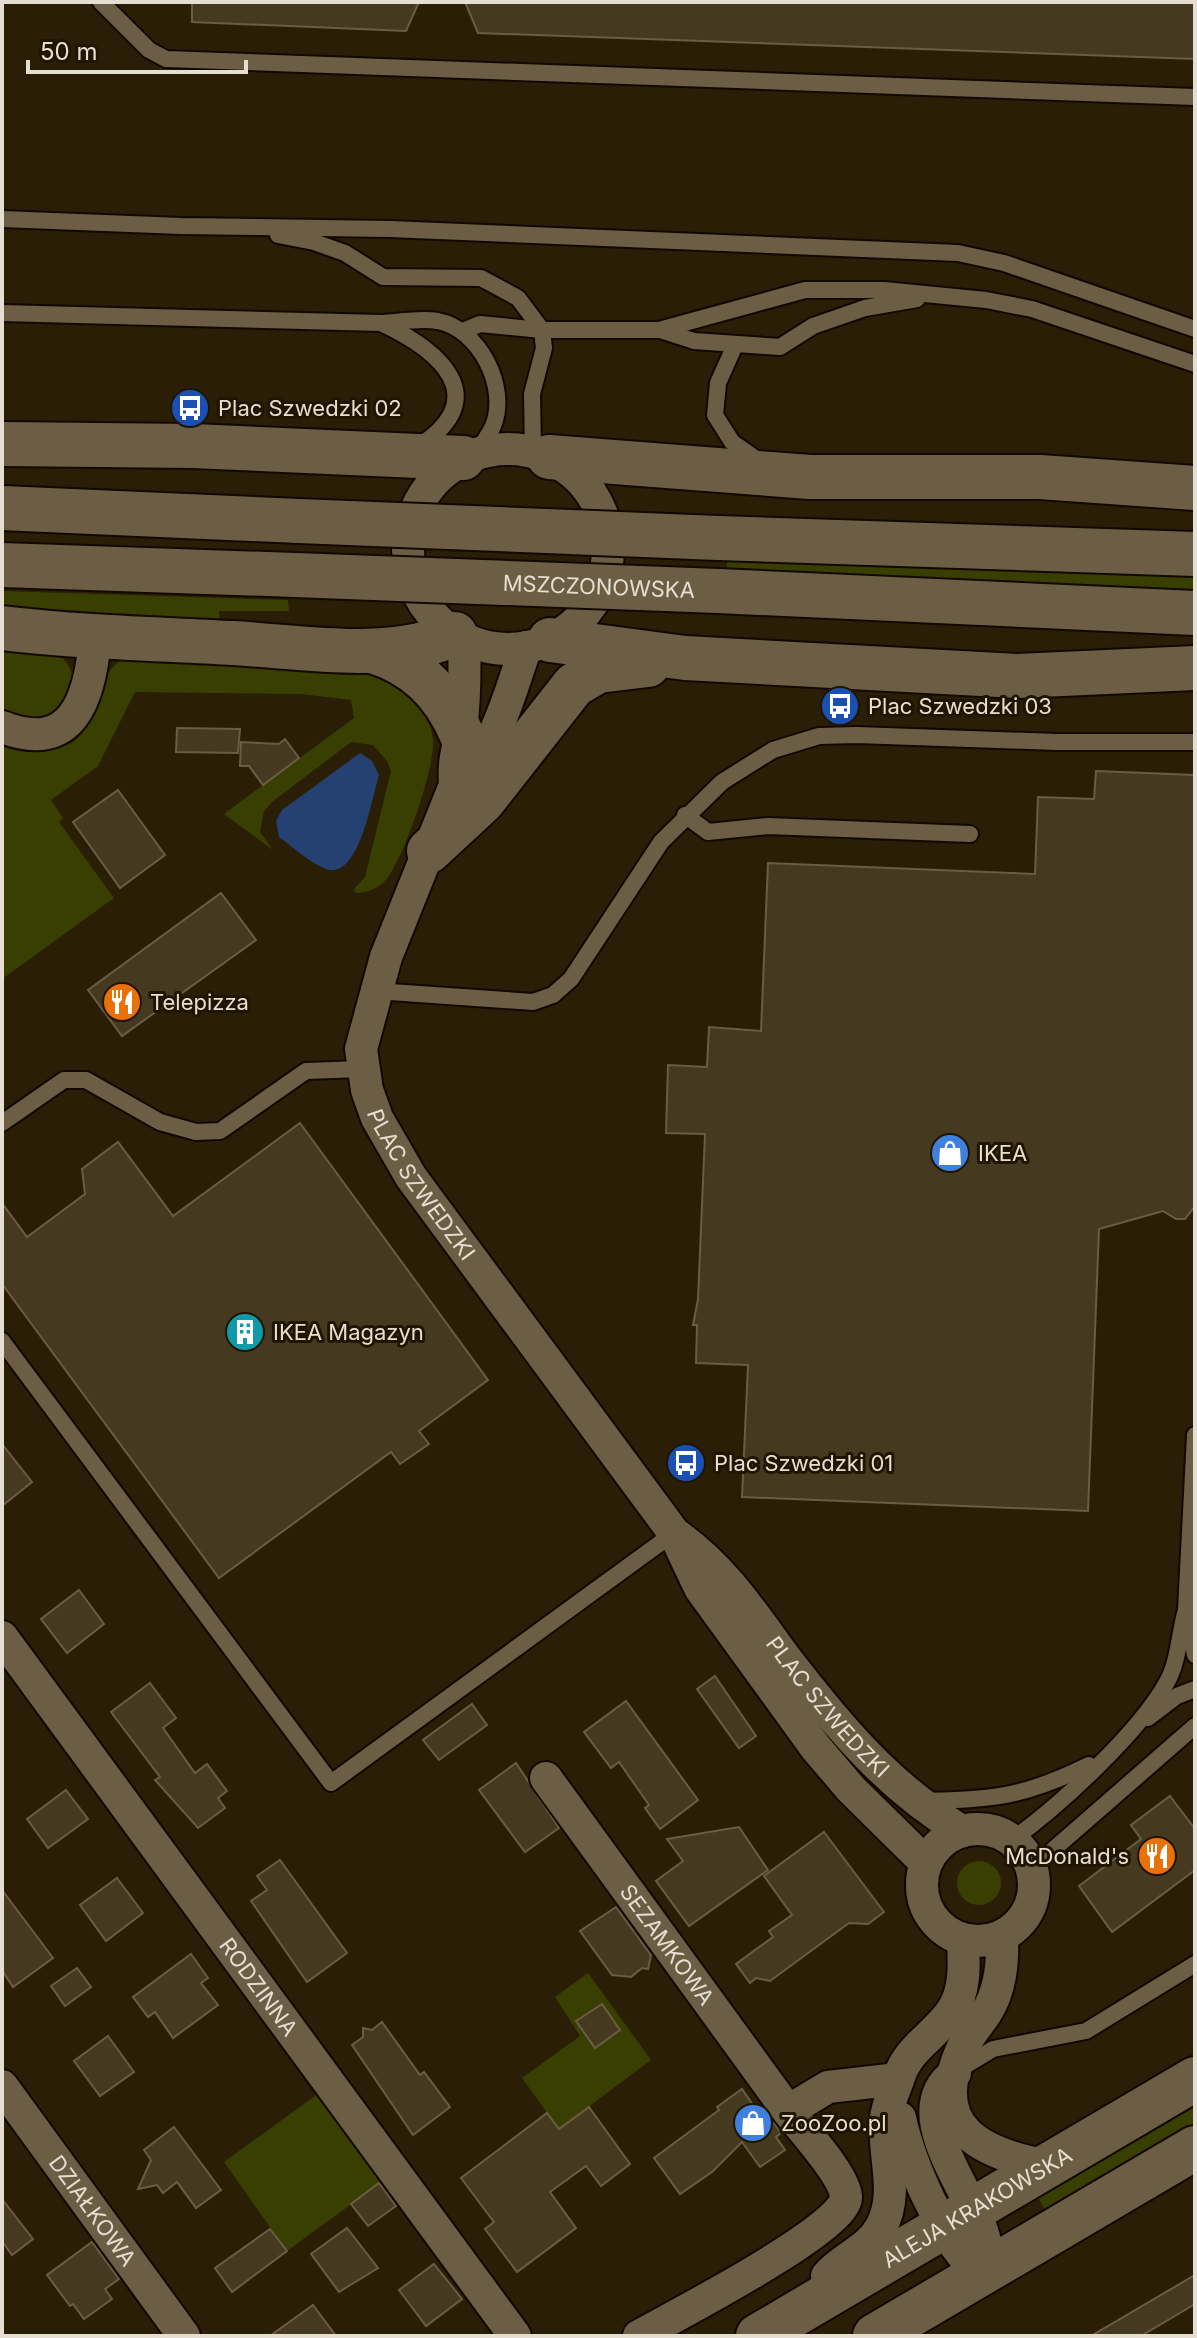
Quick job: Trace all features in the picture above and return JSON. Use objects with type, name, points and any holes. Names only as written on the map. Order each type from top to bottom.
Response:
[{"type":"main road","points":[[2,444],[193,446],[470,456]]},
{"type":"main road","points":[[541,454],[810,477],[1040,477],[1195,488]]},
{"type":"main road","points":[[2,508],[1195,554]]},
{"type":"main road","name":"MSZCZONOWSKA","points":[[2,565],[718,591],[1195,613]]},
{"type":"main road","points":[[2,628],[95,639],[369,650],[431,645],[460,636]]},
{"type":"main road","points":[[538,644],[685,658],[1018,676],[1195,668]]},
{"type":"main road","points":[[369,650],[420,674],[448,706],[461,733]]},
{"type":"main road","points":[[429,851],[483,801],[574,685],[598,671],[664,665],[685,658]]},
{"type":"main road","name":"ALEJA KRAKOWSKA","points":[[776,2326],[1195,2079]]},
{"type":"main road","points":[[875,2336],[1195,2148]]},
{"type":"street","points":[[505,448],[541,454],[576,475],[596,501],[608,548],[607,564],[597,596],[577,621],[538,644],[501,649],[460,636],[432,614],[416,589],[407,544],[419,500],[438,476],[470,456],[505,448]]},
{"type":"street","points":[[455,785],[453,758],[461,733],[460,636]]},
{"type":"street","points":[[2,727],[42,737],[60,729],[71,718],[92,675],[95,639]]},
{"type":"street","points":[[455,785],[471,773],[538,644]]},
{"type":"street","name":"PLAC SZWEDZKI","points":[[455,785],[364,1026],[362,1069],[377,1118],[411,1177],[674,1533],[700,1588],[816,1748],[851,1789],[926,1863]]},
{"type":"street","name":"PLAC SZWEDZKI","points":[[674,1533],[726,1576],[839,1727],[914,1801],[962,1831]]},
{"type":"street","name":"RODZINNA","points":[[2,1637],[515,2336]]},
{"type":"street","name":"SEZAMKOWA","points":[[546,1778],[788,2111]]},
{"type":"street","points":[[979,1829],[1012,1840],[1031,1869],[1034,1882],[1029,1909],[1022,1920],[1002,1936],[990,1940],[963,1940],[945,1931],[932,1918],[922,1891],[926,1863],[940,1843],[962,1831],[979,1829]]},
{"type":"street","points":[[1002,1936],[1003,1955],[996,1992],[966,2041],[955,2073],[952,2105],[967,2134],[984,2149],[1048,2166]]},
{"type":"street","points":[[776,2326],[837,2265],[859,2251],[882,2226],[891,2167],[886,2118],[898,2079],[909,2057],[952,2011],[963,1979],[963,1940]]},
{"type":"street","points":[[955,2073],[939,2095],[939,2136],[958,2219]]},
{"type":"street","points":[[639,2336],[768,2264],[844,2210],[846,2198],[842,2183],[788,2111],[828,2087],[898,2079]]},
{"type":"street","points":[[898,2079],[907,2148],[958,2219],[985,2243],[980,2273]]},
{"type":"street","name":"DZIAŁKOWA","points":[[2,2086],[184,2336]]},
{"type":"lane","points":[[101,2],[149,50],[166,59],[1195,97]]},
{"type":"lane","points":[[2,219],[390,229],[958,253],[1018,267],[1195,329]]},
{"type":"lane","points":[[232,227],[314,242],[345,253],[383,277],[469,278],[494,282],[518,298],[542,330],[544,348],[532,394],[541,454]]},
{"type":"lane","points":[[463,331],[480,324],[542,330],[659,330],[805,290],[832,288],[938,295],[1032,309],[1195,364]]},
{"type":"lane","points":[[659,330],[694,341],[780,347],[813,326],[865,308],[938,295]]},
{"type":"lane","points":[[2,313],[381,323],[435,320],[463,331],[482,351],[493,379],[494,424],[470,456]]},
{"type":"lane","points":[[381,323],[428,348],[450,374],[454,390],[453,412],[440,431],[416,448],[397,455]]},
{"type":"lane","points":[[735,345],[723,368],[715,400],[715,415],[722,429],[747,455],[772,467],[810,477]]},
{"type":"lane","points":[[376,991],[533,1002],[549,998],[571,979],[661,842],[685,815],[722,782],[750,763],[773,750],[819,736],[1195,742]]},
{"type":"lane","points":[[685,815],[708,832],[768,826],[970,834]]},
{"type":"lane","points":[[2,1123],[64,1080],[86,1080],[160,1122],[196,1132],[220,1131],[306,1071],[362,1069]]},
{"type":"lane","points":[[2,1341],[331,1783],[674,1533]]},
{"type":"lane","points":[[1012,1840],[1127,1734],[1167,1683],[1186,1610],[1195,1435]]},
{"type":"lane","points":[[1186,1610],[1195,1655]]},
{"type":"lane","points":[[1127,1734],[1177,1696],[1195,1689]]},
{"type":"lane","points":[[1031,1869],[1195,1726]]},
{"type":"lane","points":[[914,1801],[985,1801],[1025,1793],[1104,1757]]},
{"type":"lane","points":[[955,2073],[993,2049],[1086,2031],[1195,1964]]},
{"type":"green space","points":[[727,555],[1195,573],[1195,593],[727,570]]},
{"type":"green space","points":[[2,591],[288,600],[289,611],[219,611],[220,628],[2,616]]},
{"type":"green space","points":[[2,649],[61,656],[72,675],[65,707],[38,721],[2,710]]},
{"type":"green space","points":[[126,657],[340,670],[370,675],[398,686],[422,709],[433,740],[424,791],[408,836],[384,882],[371,890],[356,893],[354,889],[365,877],[391,771],[387,761],[373,745],[351,742],[264,811],[260,832],[273,850],[224,814],[354,718],[351,700],[301,694],[135,692],[98,766],[51,800],[63,818],[59,822],[114,898],[2,979],[2,741],[39,748],[64,746],[79,737],[110,670]]},
{"type":"green space","points":[[979,1861],[995,1867],[1001,1883],[995,1899],[979,1905],[963,1899],[957,1883],[963,1867]]},
{"type":"green space","points":[[588,1973],[651,2060],[559,2129],[522,2078],[580,2036],[555,1997]]},
{"type":"green space","points":[[319,2093],[383,2181],[287,2251],[224,2162]]},
{"type":"green space","points":[[1195,2101],[1195,2126],[1047,2213],[1036,2194]]},
{"type":"water","points":[[360,753],[372,761],[379,775],[368,818],[347,862],[337,869],[326,869],[279,837],[276,821],[282,810]]},
{"type":"building","points":[[192,2],[419,2],[406,31],[192,22]]},
{"type":"building","points":[[465,2],[1195,2],[1195,59],[478,33]]},
{"type":"building","points":[[177,728],[240,729],[238,753],[176,752]]},
{"type":"building","points":[[285,739],[299,758],[263,785],[249,766],[240,766],[241,742],[279,744]]},
{"type":"building","name":"IKEA","points":[[1096,771],[1195,775],[1195,1206],[1185,1219],[1176,1219],[1163,1211],[1099,1229],[1088,1511],[742,1497],[748,1365],[696,1363],[697,1325],[693,1325],[698,1299],[705,1134],[666,1133],[668,1065],[707,1067],[709,1027],[761,1031],[768,863],[1035,874],[1038,797],[1094,799]]},
{"type":"building","points":[[118,790],[165,855],[120,888],[73,822]]},
{"type":"building","points":[[221,893],[256,940],[122,1036],[88,990]]},
{"type":"building","name":"IKEA Magazyn","points":[[300,1123],[488,1380],[419,1431],[429,1444],[400,1464],[391,1452],[219,1578],[2,1284],[2,1203],[27,1237],[85,1194],[82,1169],[118,1142],[173,1216]]},
{"type":"building","points":[[2,1444],[32,1482],[2,1506]]},
{"type":"building","points":[[79,1590],[104,1624],[67,1653],[41,1619]]},
{"type":"building","points":[[715,1676],[756,1736],[739,1748],[697,1689]]},
{"type":"building","points":[[150,1683],[176,1718],[163,1728],[195,1773],[207,1764],[227,1791],[218,1798],[225,1808],[198,1828],[155,1780],[160,1777],[111,1712]]},
{"type":"building","points":[[626,1701],[698,1800],[660,1829],[645,1808],[649,1805],[619,1762],[611,1768],[584,1732]]},
{"type":"building","points":[[472,1704],[487,1725],[439,1760],[423,1740]]},
{"type":"building","points":[[516,1763],[559,1828],[525,1852],[479,1790]]},
{"type":"building","points":[[66,1790],[88,1819],[48,1848],[27,1819]]},
{"type":"building","name":"McDonald's","points":[[1170,1796],[1195,1829],[1195,1870],[1112,1932],[1079,1886],[1141,1839],[1131,1825]]},
{"type":"building","points":[[739,1827],[768,1870],[689,1926],[656,1881],[683,1861],[667,1839]]},
{"type":"building","points":[[824,1832],[884,1912],[868,1924],[849,1923],[770,1981],[756,1978],[750,1983],[736,1964],[773,1937],[769,1931],[792,1915],[764,1876]]},
{"type":"building","points":[[280,1860],[347,1953],[307,1982],[251,1901],[267,1890],[257,1876]]},
{"type":"building","points":[[117,1878],[143,1913],[106,1941],[80,1905]]},
{"type":"building","points":[[2,1890],[53,1958],[13,1987],[2,1970]]},
{"type":"building","points":[[616,1907],[651,1955],[648,1969],[642,1968],[631,1977],[612,1975],[580,1931]]},
{"type":"building","points":[[191,1954],[208,1978],[201,1983],[218,2005],[173,2038],[155,2012],[148,2017],[133,1997]]},
{"type":"building","points":[[77,1968],[91,1987],[65,2006],[51,1986]]},
{"type":"building","points":[[602,2004],[620,2030],[595,2048],[576,2021]]},
{"type":"building","points":[[382,2022],[420,2075],[424,2072],[450,2107],[413,2135],[352,2045],[363,2037],[363,2028],[372,2030]]},
{"type":"building","points":[[108,2036],[134,2072],[100,2096],[74,2061]]},
{"type":"building","points":[[742,2089],[760,2115],[765,2111],[781,2133],[776,2137],[785,2150],[760,2167],[742,2142],[712,2172],[680,2194],[654,2158]]},
{"type":"building","points":[[589,2107],[630,2164],[601,2186],[586,2166],[550,2192],[576,2228],[517,2272],[485,2229],[494,2222],[461,2178],[547,2113],[559,2129]]},
{"type":"building","points":[[174,2127],[221,2190],[196,2208],[177,2182],[163,2193],[157,2185],[138,2189],[151,2160],[144,2150]]},
{"type":"building","points":[[379,2183],[396,2206],[368,2226],[351,2204]]},
{"type":"building","points":[[2,2199],[33,2239],[12,2255],[2,2241]]},
{"type":"building","points":[[347,2228],[378,2268],[339,2292],[311,2254]]},
{"type":"building","points":[[270,2229],[287,2251],[232,2292],[215,2268]]},
{"type":"building","points":[[92,2242],[119,2279],[105,2289],[112,2299],[84,2319],[47,2275]]},
{"type":"building","points":[[434,2264],[462,2299],[426,2326],[399,2290]]},
{"type":"building","points":[[1195,2275],[1195,2304],[1141,2336],[1091,2336]]},
{"type":"building","points":[[313,2305],[336,2336],[270,2336]]},
{"type":"place","name":"Plac Szwedzki 02","points":[[190,408]]},
{"type":"place","name":"Plac Szwedzki 03","points":[[840,706]]},
{"type":"place","name":"Telepizza","points":[[122,1002]]},
{"type":"place","name":"IKEA","points":[[950,1153]]},
{"type":"place","name":"IKEA Magazyn","points":[[245,1332]]},
{"type":"place","name":"Plac Szwedzki 01","points":[[686,1463]]},
{"type":"place","name":"McDonald's","points":[[1157,1856]]},
{"type":"place","name":"ZooZoo.pl","points":[[753,2123]]}]
